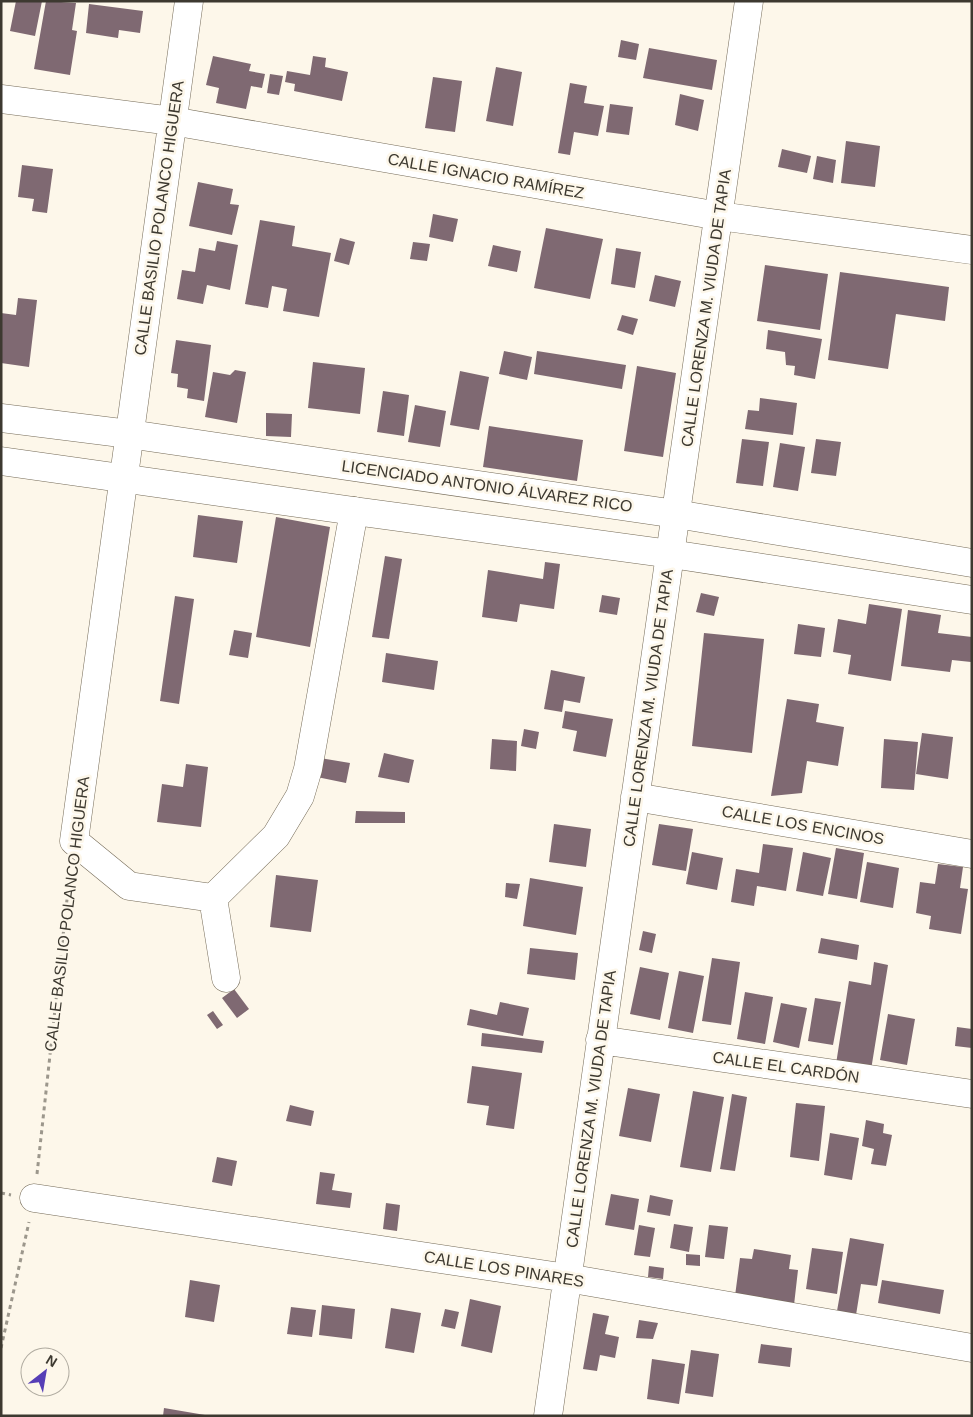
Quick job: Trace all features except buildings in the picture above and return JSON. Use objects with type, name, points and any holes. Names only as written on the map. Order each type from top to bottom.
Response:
[{"type":"street","name":"CALLE BASILIO POLANCO HIGUERA","points":[[74,841],[189,1]]},
{"type":"street","name":"CALLE LORENZA M. VIUDA DE TAPIA","points":[[548,1416],[600,1040],[672,554],[676,514],[749,1]]},
{"type":"street","name":"CALLE IGNACIO RAMÍREZ","points":[[1,99],[172,121],[719,216],[972,250]]},
{"type":"street","name":"LICENCIADO ANTONIO ÁLVAREZ RICO","points":[[1,418],[130,434],[676,514],[972,563]]},
{"type":"street","points":[[1,461],[354,512],[672,554],[972,600]]},
{"type":"street","points":[[213,898],[276,836],[300,796],[308,770],[354,512]]},
{"type":"street","name":"CALLE LOS ENCINOS","points":[[635,797],[972,854]]},
{"type":"street","points":[[74,841],[129,886],[213,898]]},
{"type":"street","points":[[213,898],[226,978]]},
{"type":"street","name":"CALLE EL CARDÓN","points":[[600,1040],[972,1094]]},
{"type":"street","name":"CALLE LOS PINARES","points":[[34,1198],[567,1278],[972,1348]]},
{"type":"path","name":"CALLE BASILIO POLANCO HIGUERA","points":[[1,1348],[34,1198],[74,841]]}]
